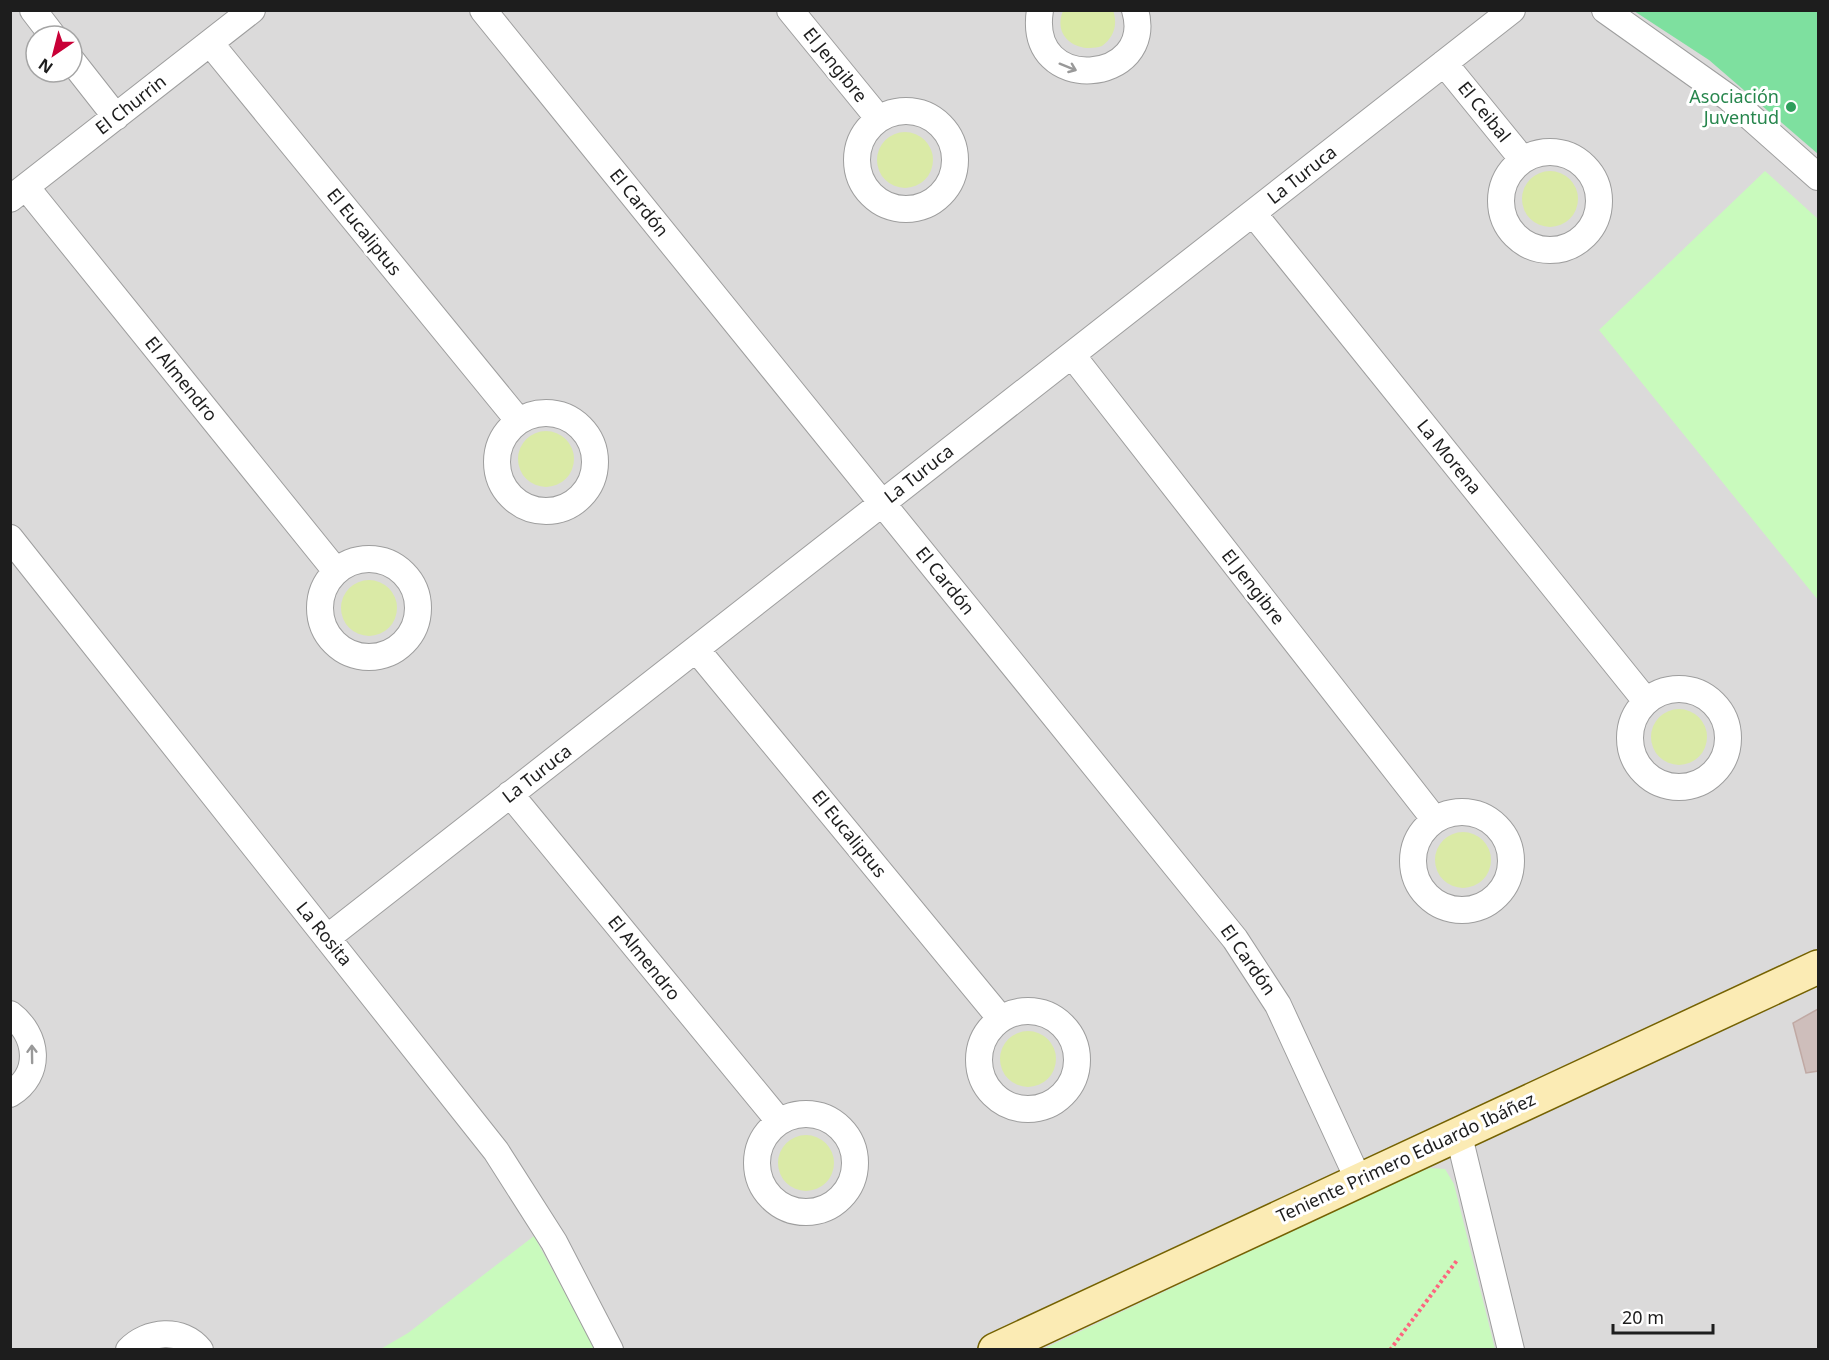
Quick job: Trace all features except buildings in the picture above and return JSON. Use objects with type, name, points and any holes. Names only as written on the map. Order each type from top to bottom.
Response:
[{"type":"street","points":[[33,10],[44,24]]},
{"type":"street","name":"El Churrin","points":[[18,193],[252,10]]},
{"type":"street","name":"El Cardón","points":[[483,10],[1259,972],[1278,1005],[1359,1180]]},
{"type":"street","name":"El Jengibre","points":[[790,10],[879,119]]},
{"type":"street","points":[[1040,10],[1040,37],[1047,51],[1066,66],[1088,72],[1104,70],[1119,62],[1130,49],[1136,34],[1135,10]]},
{"type":"street","name":"La Turuca","points":[[327,938],[1512,10]]},
{"type":"street","points":[[1605,10],[1729,98],[1818,177]]},
{"type":"street","name":"El Eucaliptus","points":[[210,43],[518,420]]},
{"type":"street","name":"El Ceibal","points":[[1444,63],[1523,160]]},
{"type":"street","points":[[84,76],[116,117]]},
{"type":"street","name":"El Almendro","points":[[18,193],[336,571]]},
{"type":"street","name":"La Morena","points":[[1253,213],[1646,701]]},
{"type":"street","name":"El Jengibre","points":[[1072,355],[1435,820]]},
{"type":"street","name":"La Rosita","points":[[10,538],[496,1151],[554,1242],[610,1350]]},
{"type":"street","name":"El Eucaliptus","points":[[696,649],[1001,1019]]},
{"type":"street","name":"El Almendro","points":[[510,794],[779,1122]]},
{"type":"street","name":"Teniente Primero Eduardo Ibáñez","points":[[995,1350],[1458,1132],[1818,967]]},
{"type":"street","points":[[10,1014],[27,1031],[34,1053],[32,1068],[25,1082],[10,1094]]},
{"type":"street","points":[[1458,1132],[1511,1350]]},
{"type":"street","points":[[129,1350],[137,1341],[157,1334],[178,1335],[200,1350]]},
{"type":"path","points":[[1390,1350],[1481,1227]]},
{"type":"shaded area","points":[[11,11],[1818,11],[1818,1349],[11,1349]]},
{"type":"green space","points":[[1113,10],[1114,30],[1102,46],[1084,48],[1064,36],[1061,29],[1063,11]]},
{"type":"green space","name":"Asociación Juventud","points":[[1634,11],[1818,11],[1818,154],[1709,60]]},
{"type":"green space","points":[[905,132],[925,140],[933,160],[925,180],[905,188],[885,180],[877,160],[885,140]]},
{"type":"green space","points":[[1550,171],[1561,173],[1570,179],[1576,188],[1578,199],[1576,210],[1570,219],[1561,225],[1550,227],[1539,225],[1530,219],[1524,210],[1522,199],[1524,188],[1530,179],[1539,173]]},
{"type":"green space","points":[[1765,171],[1818,219],[1818,600],[1599,330]]},
{"type":"green space","points":[[546,431],[557,433],[566,439],[572,448],[574,459],[572,470],[566,479],[557,485],[546,487],[535,485],[526,479],[520,470],[518,459],[520,448],[526,439],[535,433]]},
{"type":"green space","points":[[369,580],[389,588],[397,608],[389,628],[369,636],[349,628],[341,608],[349,588]]},
{"type":"green space","points":[[1679,709],[1699,717],[1707,737],[1699,757],[1679,765],[1659,757],[1651,737],[1659,717]]},
{"type":"green space","points":[[1463,832],[1474,834],[1483,840],[1489,849],[1491,860],[1489,871],[1483,880],[1474,886],[1463,888],[1452,886],[1443,880],[1437,871],[1435,860],[1437,849],[1443,840],[1452,834]]},
{"type":"green space","points":[[1028,1031],[1048,1039],[1056,1059],[1048,1079],[1028,1087],[1008,1079],[1000,1059],[1008,1039]]},
{"type":"green space","points":[[806,1135],[817,1137],[826,1143],[832,1152],[834,1163],[832,1174],[826,1183],[817,1189],[806,1191],[795,1189],[786,1183],[780,1174],[778,1163],[780,1152],[786,1143],[795,1137]]},
{"type":"green space","points":[[1430,1168],[1445,1169],[1454,1184],[1495,1349],[1043,1349],[1413,1174]]},
{"type":"green space","points":[[534,1236],[596,1350],[379,1350],[408,1333]]},
{"type":"place","name":"Asociación Juventud","points":[[1791,107]]}]
